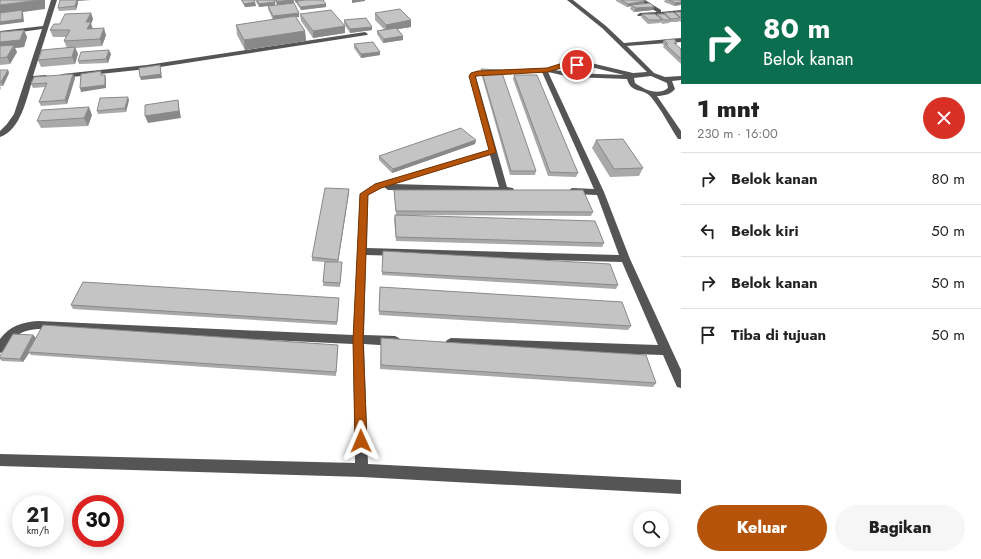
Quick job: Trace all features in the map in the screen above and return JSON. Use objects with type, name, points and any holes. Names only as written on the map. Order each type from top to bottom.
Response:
[{"type":"street","points":[[0,135],[10,126],[18,114],[54,0]]},
{"type":"street","points":[[570,0],[588,14],[652,74]]},
{"type":"street","points":[[641,0],[662,13]]},
{"type":"street","points":[[640,15],[681,12]]},
{"type":"street","points":[[0,33],[46,27]]},
{"type":"street","points":[[28,79],[147,67],[365,34]]},
{"type":"street","points":[[622,45],[681,40]]},
{"type":"street","points":[[546,70],[563,65],[591,65],[632,76]]},
{"type":"street","points":[[546,70],[600,192],[625,259],[681,383]]},
{"type":"street","points":[[504,190],[492,152],[472,76],[478,73],[546,70],[571,75],[632,76],[645,73],[665,79],[672,86],[681,91]]},
{"type":"street","points":[[632,76],[632,84],[636,88],[652,93],[669,92],[672,89],[672,86]]},
{"type":"street","points":[[665,79],[681,78]]},
{"type":"street","points":[[652,93],[681,137]]},
{"type":"street","points":[[362,470],[358,340],[364,194],[378,186],[492,152]]},
{"type":"street","points":[[378,186],[520,190]]},
{"type":"street","points":[[560,191],[600,192]]},
{"type":"street","points":[[361,251],[625,259]]},
{"type":"street","points":[[0,348],[8,335],[22,326],[38,325],[406,341]]},
{"type":"street","points":[[437,342],[666,350]]},
{"type":"street","points":[[0,460],[362,470],[681,487]]},
{"type":"building","points":[[0,0],[40,0],[0,5]]},
{"type":"building","points":[[60,0],[77,0],[75,6],[58,8]]},
{"type":"building","points":[[242,0],[254,0],[255,2],[244,4]]},
{"type":"building","points":[[257,0],[274,0],[275,2],[259,4]]},
{"type":"building","points":[[276,0],[290,0],[277,2]]},
{"type":"building","points":[[323,0],[326,4],[300,7],[297,1]]},
{"type":"building","points":[[621,0],[643,0],[645,1],[628,4]]},
{"type":"building","points":[[669,0],[681,0],[681,2],[675,3]]},
{"type":"building","points":[[294,3],[299,13],[273,16],[268,6]]},
{"type":"building","points":[[650,3],[654,7],[636,8],[631,5]]},
{"type":"building","points":[[400,9],[411,20],[386,25],[375,13]]},
{"type":"building","points":[[22,10],[22,19],[0,22],[0,13]]},
{"type":"building","points":[[331,10],[345,26],[313,31],[300,14]]},
{"type":"building","points":[[673,12],[680,18],[671,19],[664,13]]},
{"type":"building","points":[[675,12],[681,12],[681,18]]},
{"type":"building","points":[[91,13],[86,22],[91,22],[87,29],[104,28],[100,39],[64,41],[70,30],[50,30],[54,24],[60,24],[65,14]]},
{"type":"building","points":[[642,14],[655,14],[662,20],[649,20]]},
{"type":"building","points":[[657,14],[664,14],[671,20],[664,20]]},
{"type":"building","points":[[295,16],[305,31],[244,40],[236,25]]},
{"type":"building","points":[[366,18],[372,27],[350,29],[344,20]]},
{"type":"building","points":[[396,28],[403,36],[384,39],[377,31]]},
{"type":"building","points":[[24,30],[20,40],[0,42],[0,32]]},
{"type":"building","points":[[674,39],[677,43],[674,43],[681,49],[681,59],[665,44],[668,44],[664,40]]},
{"type":"building","points":[[373,42],[380,52],[361,54],[354,44]]},
{"type":"building","points":[[14,45],[7,57],[0,58],[0,46]]},
{"type":"building","points":[[75,47],[72,57],[38,60],[42,50]]},
{"type":"building","points":[[109,50],[106,59],[78,61],[81,52]]},
{"type":"building","points":[[160,65],[161,74],[140,77],[139,68]]},
{"type":"building","points":[[481,69],[501,70],[536,171],[511,171]]},
{"type":"building","points":[[0,70],[8,70],[1,82],[0,82]]},
{"type":"building","points":[[101,71],[101,75],[105,75],[105,85],[80,88],[81,74]]},
{"type":"building","points":[[73,74],[65,100],[39,102],[47,83],[31,84],[34,77]]},
{"type":"building","points":[[514,75],[537,75],[578,173],[550,172]]},
{"type":"building","points":[[128,97],[125,108],[97,111],[100,98]]},
{"type":"building","points":[[178,100],[179,111],[145,116],[145,105]]},
{"type":"building","points":[[89,107],[84,118],[37,121],[42,110]]},
{"type":"building","points":[[461,128],[476,140],[393,169],[379,156]]},
{"type":"building","points":[[623,139],[643,168],[614,169],[596,140]]},
{"type":"building","points":[[325,188],[349,189],[338,260],[312,257]]},
{"type":"building","points":[[394,190],[583,190],[593,212],[396,211]]},
{"type":"building","points":[[395,215],[595,221],[604,243],[396,237]]},
{"type":"building","points":[[383,251],[610,264],[618,285],[382,272]]},
{"type":"building","points":[[325,262],[342,262],[340,283],[323,282]]},
{"type":"building","points":[[83,282],[339,298],[337,322],[71,305]]},
{"type":"building","points":[[380,287],[622,302],[631,326],[379,311]]},
{"type":"building","points":[[43,325],[338,345],[336,372],[28,352]]},
{"type":"building","points":[[13,334],[33,335],[20,359],[0,358],[0,356]]},
{"type":"building","points":[[381,338],[646,355],[656,383],[381,365]]},
{"type":"route","points":[[361,441],[358,340],[364,194],[372,188],[378,186],[492,152],[472,76],[473,74],[548,70],[563,65],[577,65]]}]
